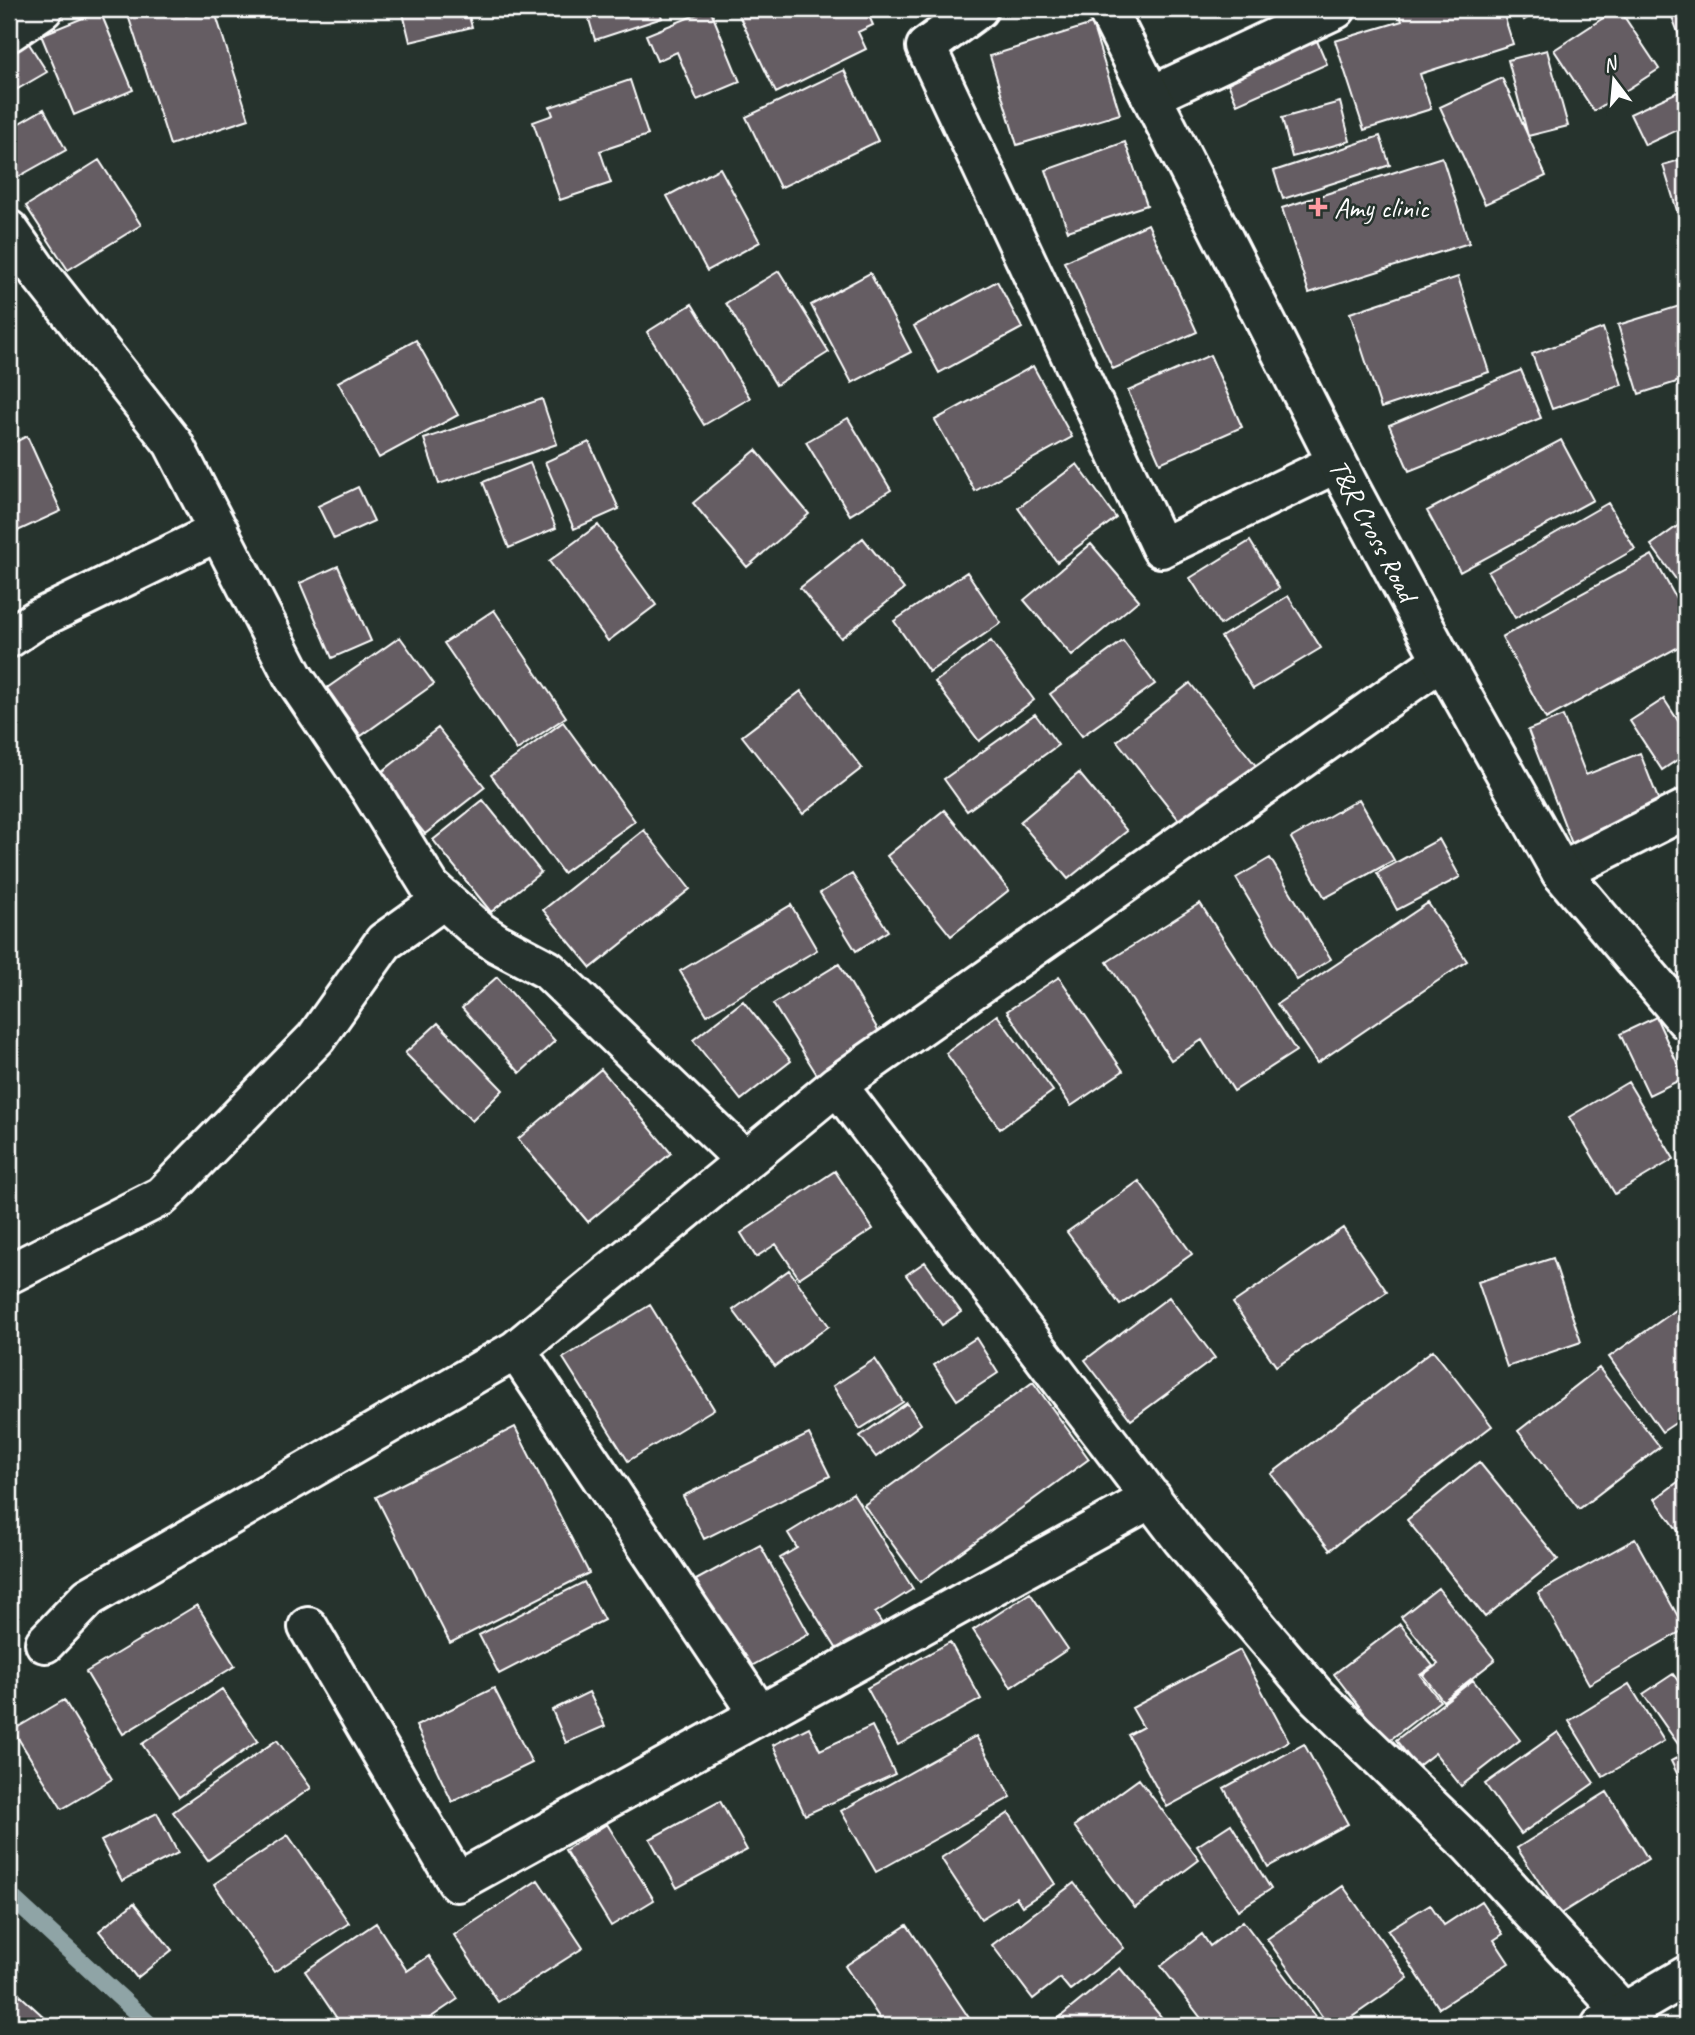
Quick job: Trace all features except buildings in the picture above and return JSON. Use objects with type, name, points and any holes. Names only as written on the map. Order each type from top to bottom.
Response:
[{"type":"street","points":[[9,33],[43,9]]},
{"type":"street","points":[[978,9],[926,47],[1161,548],[1337,463]]},
{"type":"street","name":"T&R Cross Road","points":[[1107,9],[1337,463],[1442,660],[1561,872],[1686,1020]]},
{"type":"street","points":[[1151,96],[1335,9]]},
{"type":"street","points":[[9,230],[39,273],[173,443],[293,676],[371,791],[431,888],[479,931],[548,970],[745,1160]]},
{"type":"street","points":[[9,638],[36,620],[219,531]]},
{"type":"street","points":[[45,1643],[89,1597],[516,1350],[837,1085],[1442,660]]},
{"type":"street","points":[[1561,872],[1686,809]]},
{"type":"street","points":[[9,1274],[162,1196],[316,1038],[384,942],[444,900]]},
{"type":"street","points":[[837,1085],[1182,1539],[1317,1697],[1469,1844],[1619,2022],[1686,1976]]},
{"type":"street","points":[[516,1350],[760,1715]]},
{"type":"street","points":[[308,1626],[457,1882],[1152,1498]]},
{"type":"waterway","points":[[9,1895],[151,2026]]},
{"type":"place","name":"Amy clinic","points":[[1318,207]]}]
